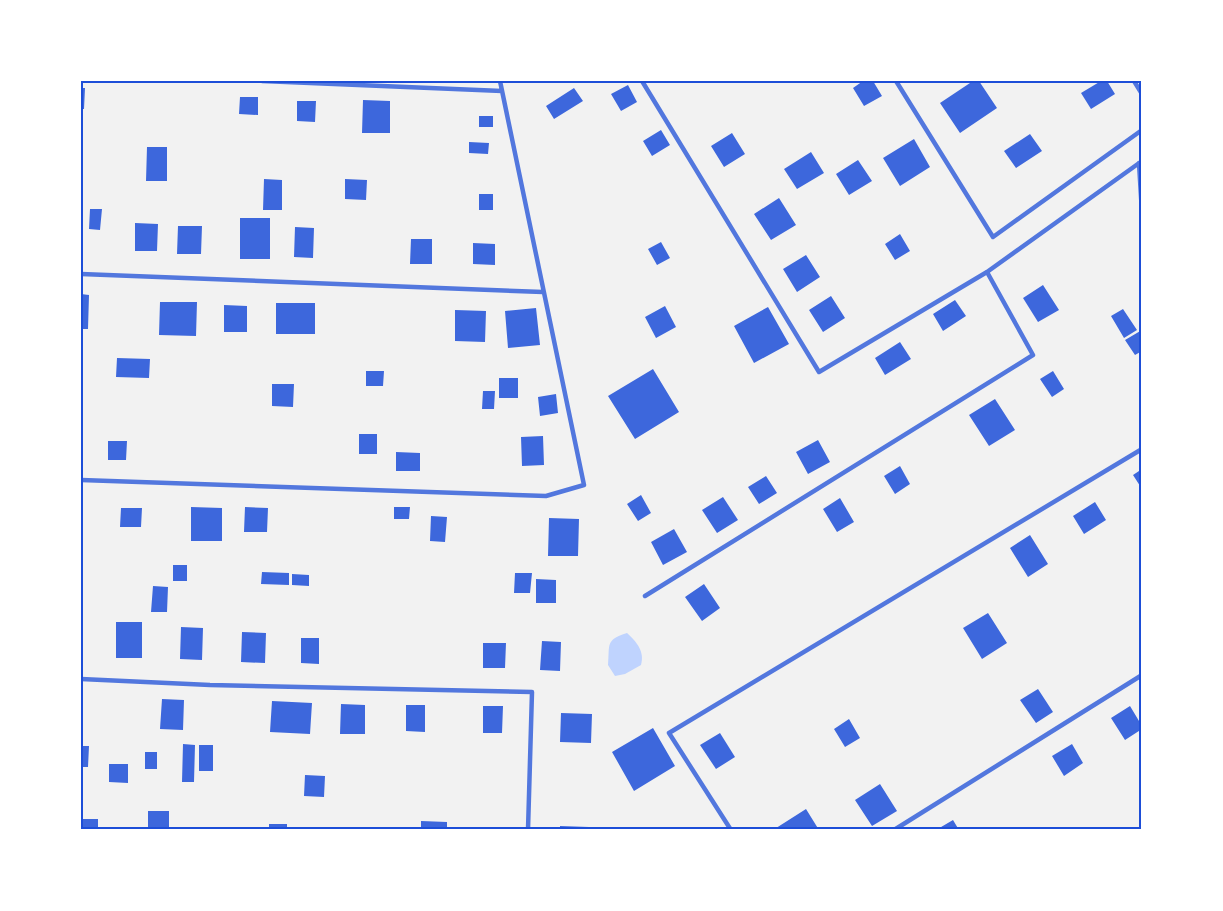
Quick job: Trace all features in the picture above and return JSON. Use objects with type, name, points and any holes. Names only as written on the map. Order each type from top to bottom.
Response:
[{"type":"lane","points":[[262,81],[502,90]]},
{"type":"lane","points":[[81,480],[546,496],[584,485],[501,81]]},
{"type":"lane","points":[[642,81],[819,372],[987,272],[1140,162]]},
{"type":"lane","points":[[896,81],[993,237],[1142,130]]},
{"type":"lane","points":[[1134,81],[1142,94]]},
{"type":"lane","points":[[1140,162],[1142,213]]},
{"type":"lane","points":[[645,596],[1033,355],[987,272]]},
{"type":"lane","points":[[81,274],[543,292]]},
{"type":"lane","points":[[731,830],[669,733],[1142,449]]},
{"type":"lane","points":[[894,830],[1142,675]]},
{"type":"lane","points":[[81,679],[210,685],[532,692],[528,830]]},
{"type":"water","points":[[627,633],[639,648],[642,656],[641,665],[625,674],[615,676],[608,665],[609,647],[615,638]]},
{"type":"building","points":[[863,81],[873,81],[882,96],[864,106],[853,88]]},
{"type":"building","points":[[973,81],[979,81],[997,108],[960,133],[940,103]]},
{"type":"building","points":[[1101,81],[1107,81],[1115,94],[1091,109],[1081,93]]},
{"type":"building","points":[[628,85],[637,102],[621,111],[611,94]]},
{"type":"building","points":[[81,88],[85,88],[84,109],[81,109]]},
{"type":"building","points":[[574,88],[583,101],[554,119],[546,106]]},
{"type":"building","points":[[240,97],[258,97],[258,115],[239,114]]},
{"type":"building","points":[[363,100],[390,101],[390,133],[362,133]]},
{"type":"building","points":[[297,101],[316,101],[315,122],[297,121]]},
{"type":"building","points":[[479,116],[493,116],[493,127],[479,127]]},
{"type":"building","points":[[661,130],[670,145],[652,156],[643,141]]},
{"type":"building","points":[[732,133],[745,154],[724,167],[711,146]]},
{"type":"building","points":[[1030,134],[1042,151],[1016,168],[1004,151]]},
{"type":"building","points":[[914,139],[930,167],[900,186],[883,158]]},
{"type":"building","points":[[469,142],[489,143],[488,154],[469,153]]},
{"type":"building","points":[[147,147],[167,147],[167,181],[146,181]]},
{"type":"building","points":[[811,152],[824,173],[797,189],[784,169]]},
{"type":"building","points":[[858,160],[872,181],[849,195],[836,174]]},
{"type":"building","points":[[264,179],[282,180],[282,210],[263,210]]},
{"type":"building","points":[[345,179],[367,180],[366,200],[345,199]]},
{"type":"building","points":[[479,194],[493,194],[493,210],[479,210]]},
{"type":"building","points":[[779,198],[796,225],[771,240],[754,214]]},
{"type":"building","points":[[90,209],[102,209],[100,230],[89,229]]},
{"type":"building","points":[[240,218],[270,218],[270,259],[240,259]]},
{"type":"building","points":[[135,223],[158,224],[157,251],[135,251]]},
{"type":"building","points":[[178,226],[202,226],[201,254],[177,254]]},
{"type":"building","points":[[295,227],[314,228],[313,258],[294,257]]},
{"type":"building","points":[[900,234],[910,251],[895,260],[885,244]]},
{"type":"building","points":[[411,239],[432,239],[432,264],[410,264]]},
{"type":"building","points":[[661,242],[670,258],[657,265],[648,249]]},
{"type":"building","points":[[473,243],[495,244],[495,265],[473,264]]},
{"type":"building","points":[[806,255],[820,277],[797,292],[783,269]]},
{"type":"building","points":[[1043,285],[1059,310],[1038,322],[1023,298]]},
{"type":"building","points":[[81,294],[89,295],[88,329],[81,329]]},
{"type":"building","points":[[831,296],[845,318],[823,332],[809,310]]},
{"type":"building","points":[[955,300],[966,316],[943,331],[933,314]]},
{"type":"building","points":[[160,302],[197,302],[196,336],[159,335]]},
{"type":"building","points":[[276,303],[315,303],[315,334],[276,334]]},
{"type":"building","points":[[224,305],[247,306],[247,332],[224,332]]},
{"type":"building","points":[[665,306],[676,327],[656,338],[645,317]]},
{"type":"building","points":[[768,307],[789,344],[754,363],[734,326]]},
{"type":"building","points":[[536,308],[540,345],[508,348],[505,311]]},
{"type":"building","points":[[1123,309],[1137,330],[1124,338],[1111,316]]},
{"type":"building","points":[[455,310],[486,311],[485,342],[455,341]]},
{"type":"building","points":[[1142,330],[1142,351],[1135,355],[1125,340]]},
{"type":"building","points":[[900,342],[911,359],[885,375],[875,358]]},
{"type":"building","points":[[117,358],[150,359],[149,378],[116,377]]},
{"type":"building","points":[[653,369],[679,412],[635,439],[608,396]]},
{"type":"building","points":[[366,371],[384,371],[383,386],[366,386]]},
{"type":"building","points":[[1053,371],[1064,389],[1052,397],[1040,379]]},
{"type":"building","points":[[499,378],[518,378],[518,398],[499,398]]},
{"type":"building","points":[[272,384],[294,384],[293,407],[272,406]]},
{"type":"building","points":[[483,391],[495,391],[494,409],[482,409]]},
{"type":"building","points":[[556,394],[558,413],[540,416],[538,397]]},
{"type":"building","points":[[995,399],[1015,430],[989,446],[969,415]]},
{"type":"building","points":[[359,434],[377,434],[377,454],[359,454]]},
{"type":"building","points":[[543,436],[544,465],[522,466],[521,437]]},
{"type":"building","points":[[818,440],[830,462],[808,474],[796,452]]},
{"type":"building","points":[[108,441],[127,441],[126,460],[108,460]]},
{"type":"building","points":[[396,452],[420,453],[420,471],[396,471]]},
{"type":"building","points":[[900,466],[910,484],[895,494],[884,476]]},
{"type":"building","points":[[1142,469],[1142,489],[1133,475]]},
{"type":"building","points":[[766,476],[777,493],[759,504],[748,487]]},
{"type":"building","points":[[641,495],[651,513],[638,521],[627,504]]},
{"type":"building","points":[[723,497],[738,520],[717,533],[702,510]]},
{"type":"building","points":[[840,498],[854,522],[837,532],[823,509]]},
{"type":"building","points":[[1095,502],[1106,520],[1084,534],[1073,516]]},
{"type":"building","points":[[191,507],[222,508],[222,541],[191,541]]},
{"type":"building","points":[[245,507],[268,508],[267,532],[244,532]]},
{"type":"building","points":[[394,507],[410,507],[409,519],[394,519]]},
{"type":"building","points":[[121,508],[142,508],[141,527],[120,527]]},
{"type":"building","points":[[431,516],[447,517],[445,542],[430,541]]},
{"type":"building","points":[[549,518],[579,519],[578,556],[548,556]]},
{"type":"building","points":[[674,529],[687,552],[663,565],[651,542]]},
{"type":"building","points":[[1030,535],[1048,564],[1028,577],[1010,548]]},
{"type":"building","points":[[173,565],[187,565],[187,581],[173,581]]},
{"type":"building","points":[[262,572],[289,573],[289,585],[261,584]]},
{"type":"building","points":[[515,573],[532,573],[530,593],[514,593]]},
{"type":"building","points":[[292,574],[309,575],[309,586],[292,585]]},
{"type":"building","points":[[536,579],[556,580],[556,603],[536,603]]},
{"type":"building","points":[[704,584],[720,608],[702,621],[685,597]]},
{"type":"building","points":[[153,586],[168,587],[167,612],[151,612]]},
{"type":"building","points":[[988,613],[1007,643],[982,659],[963,628]]},
{"type":"building","points":[[116,622],[142,622],[142,658],[116,658]]},
{"type":"building","points":[[181,627],[203,628],[202,660],[180,659]]},
{"type":"building","points":[[242,632],[266,633],[265,663],[241,662]]},
{"type":"building","points":[[301,638],[319,638],[319,664],[301,663]]},
{"type":"building","points":[[542,641],[561,642],[560,671],[540,670]]},
{"type":"building","points":[[483,643],[506,643],[505,668],[483,668]]},
{"type":"building","points":[[1038,689],[1053,712],[1036,723],[1020,700]]},
{"type":"building","points":[[162,699],[184,700],[183,730],[160,729]]},
{"type":"building","points":[[272,701],[312,703],[310,734],[270,732]]},
{"type":"building","points":[[341,704],[365,705],[365,734],[340,734]]},
{"type":"building","points":[[406,705],[425,705],[425,732],[406,731]]},
{"type":"building","points":[[483,706],[503,706],[502,733],[483,733]]},
{"type":"building","points":[[1130,706],[1142,729],[1125,740],[1111,718]]},
{"type":"building","points":[[561,713],[592,714],[591,743],[560,742]]},
{"type":"building","points":[[849,719],[860,738],[845,747],[834,729]]},
{"type":"building","points":[[653,728],[675,766],[634,791],[612,752]]},
{"type":"building","points":[[720,733],[735,757],[716,769],[700,745]]},
{"type":"building","points":[[183,744],[195,745],[194,782],[182,782]]},
{"type":"building","points":[[1072,744],[1083,763],[1064,776],[1052,756]]},
{"type":"building","points":[[199,745],[213,745],[213,771],[199,771]]},
{"type":"building","points":[[81,746],[89,746],[88,767],[81,767]]},
{"type":"building","points":[[145,752],[157,752],[157,769],[145,769]]},
{"type":"building","points":[[109,764],[128,764],[128,783],[109,782]]},
{"type":"building","points":[[305,775],[325,776],[324,797],[304,796]]},
{"type":"building","points":[[880,784],[897,811],[872,826],[855,800]]},
{"type":"building","points":[[806,809],[819,830],[773,830]]},
{"type":"building","points":[[148,811],[169,811],[169,830],[148,830]]},
{"type":"building","points":[[81,819],[98,819],[98,830],[81,830]]},
{"type":"building","points":[[953,820],[959,830],[936,830]]},
{"type":"building","points":[[421,821],[447,822],[447,830],[421,830]]},
{"type":"building","points":[[269,824],[287,824],[287,830],[269,830]]},
{"type":"building","points":[[560,826],[589,827],[589,830],[560,830]]}]
